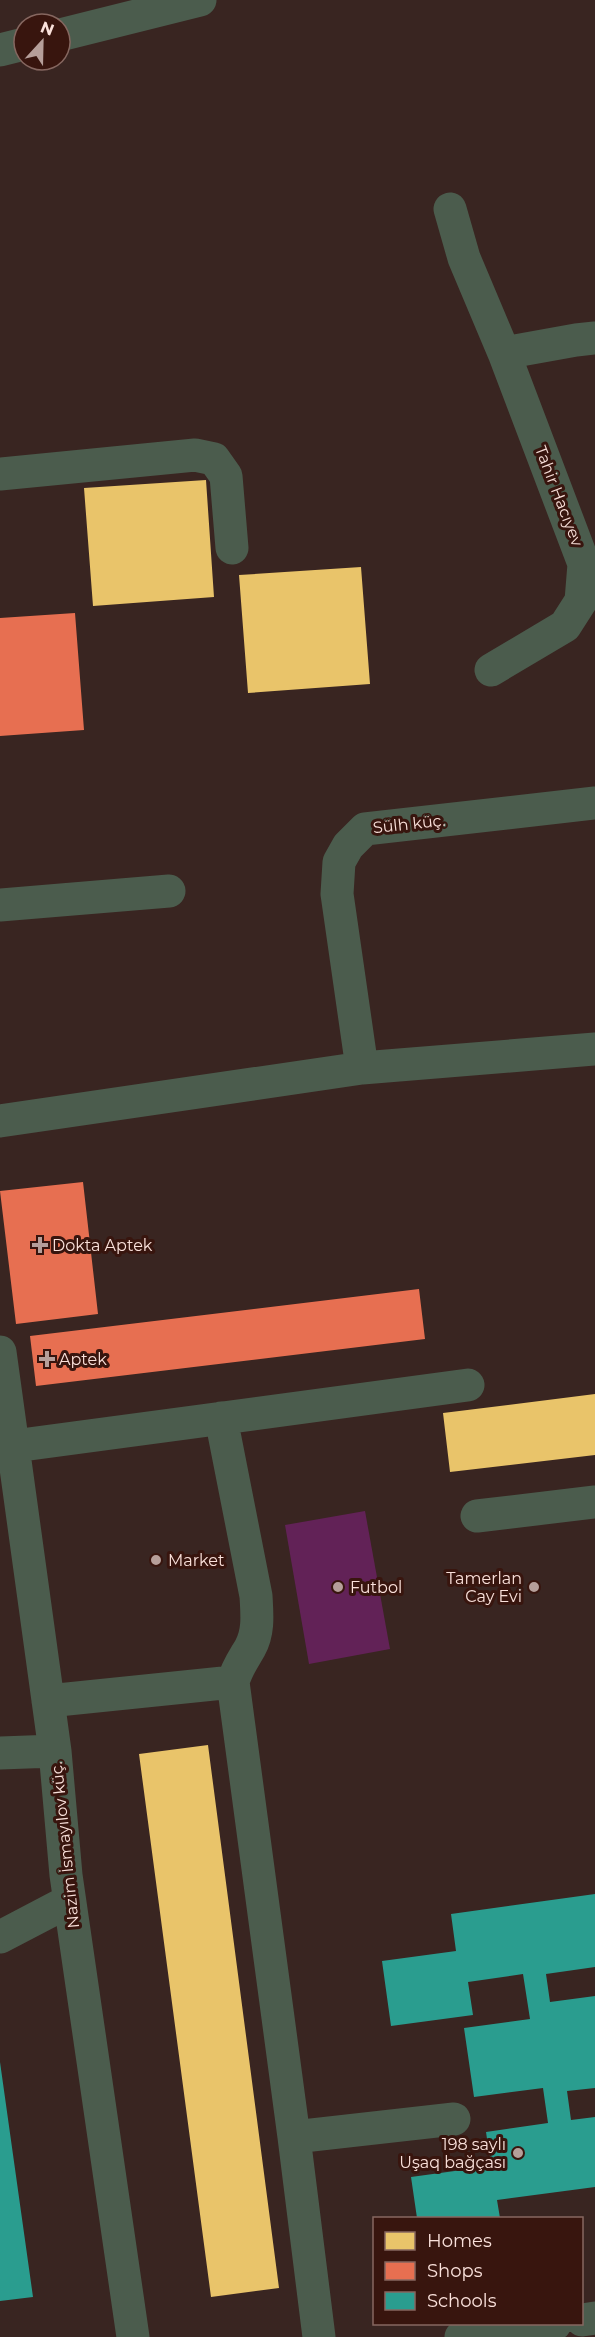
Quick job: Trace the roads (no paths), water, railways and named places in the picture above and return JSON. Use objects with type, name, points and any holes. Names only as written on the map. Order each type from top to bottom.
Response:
[{"type":"street","points":[[72,31],[200,0]]},
{"type":"street","name":"Tahir Hacıyev","points":[[450,209],[464,258],[504,353],[584,564],[581,601],[565,626],[491,670]]},
{"type":"street","points":[[504,353],[595,338]]},
{"type":"street","points":[[0,474],[195,455],[214,459],[226,476],[232,548]]},
{"type":"street","name":"Sülh küç.","points":[[362,1068],[337,894],[339,862],[348,846],[365,829],[595,803]]},
{"type":"street","points":[[0,905],[169,891]]},
{"type":"street","points":[[0,1121],[362,1068],[595,1049]]},
{"type":"street","name":"Nazim İsmayılov küç.","points":[[0,1352],[7,1448],[48,1701],[69,1900],[133,2337]]},
{"type":"street","points":[[7,1448],[468,1385]]},
{"type":"street","points":[[220,1418],[256,1596],[257,1626],[251,1647],[237,1666],[233,1682],[319,2337]]},
{"type":"street","points":[[477,1516],[595,1502]]},
{"type":"street","points":[[48,1701],[233,1682]]},
{"type":"street","points":[[0,1753],[55,1751]]},
{"type":"street","points":[[0,1937],[69,1900]]},
{"type":"street","points":[[294,2137],[454,2119]]},
{"type":"street","points":[[461,2337],[548,2325]]},
{"type":"place","name":"Dokta Aptek","points":[[40,1245]]},
{"type":"place","name":"Aptek","points":[[47,1359]]},
{"type":"place","name":"Market","points":[[156,1560]]},
{"type":"place","name":"Futbol","points":[[338,1587]]},
{"type":"place","name":"Tamerlan Cay Evi","points":[[534,1587]]},
{"type":"place","name":"198 saylı Uşaq bağçası","points":[[518,2153]]}]
